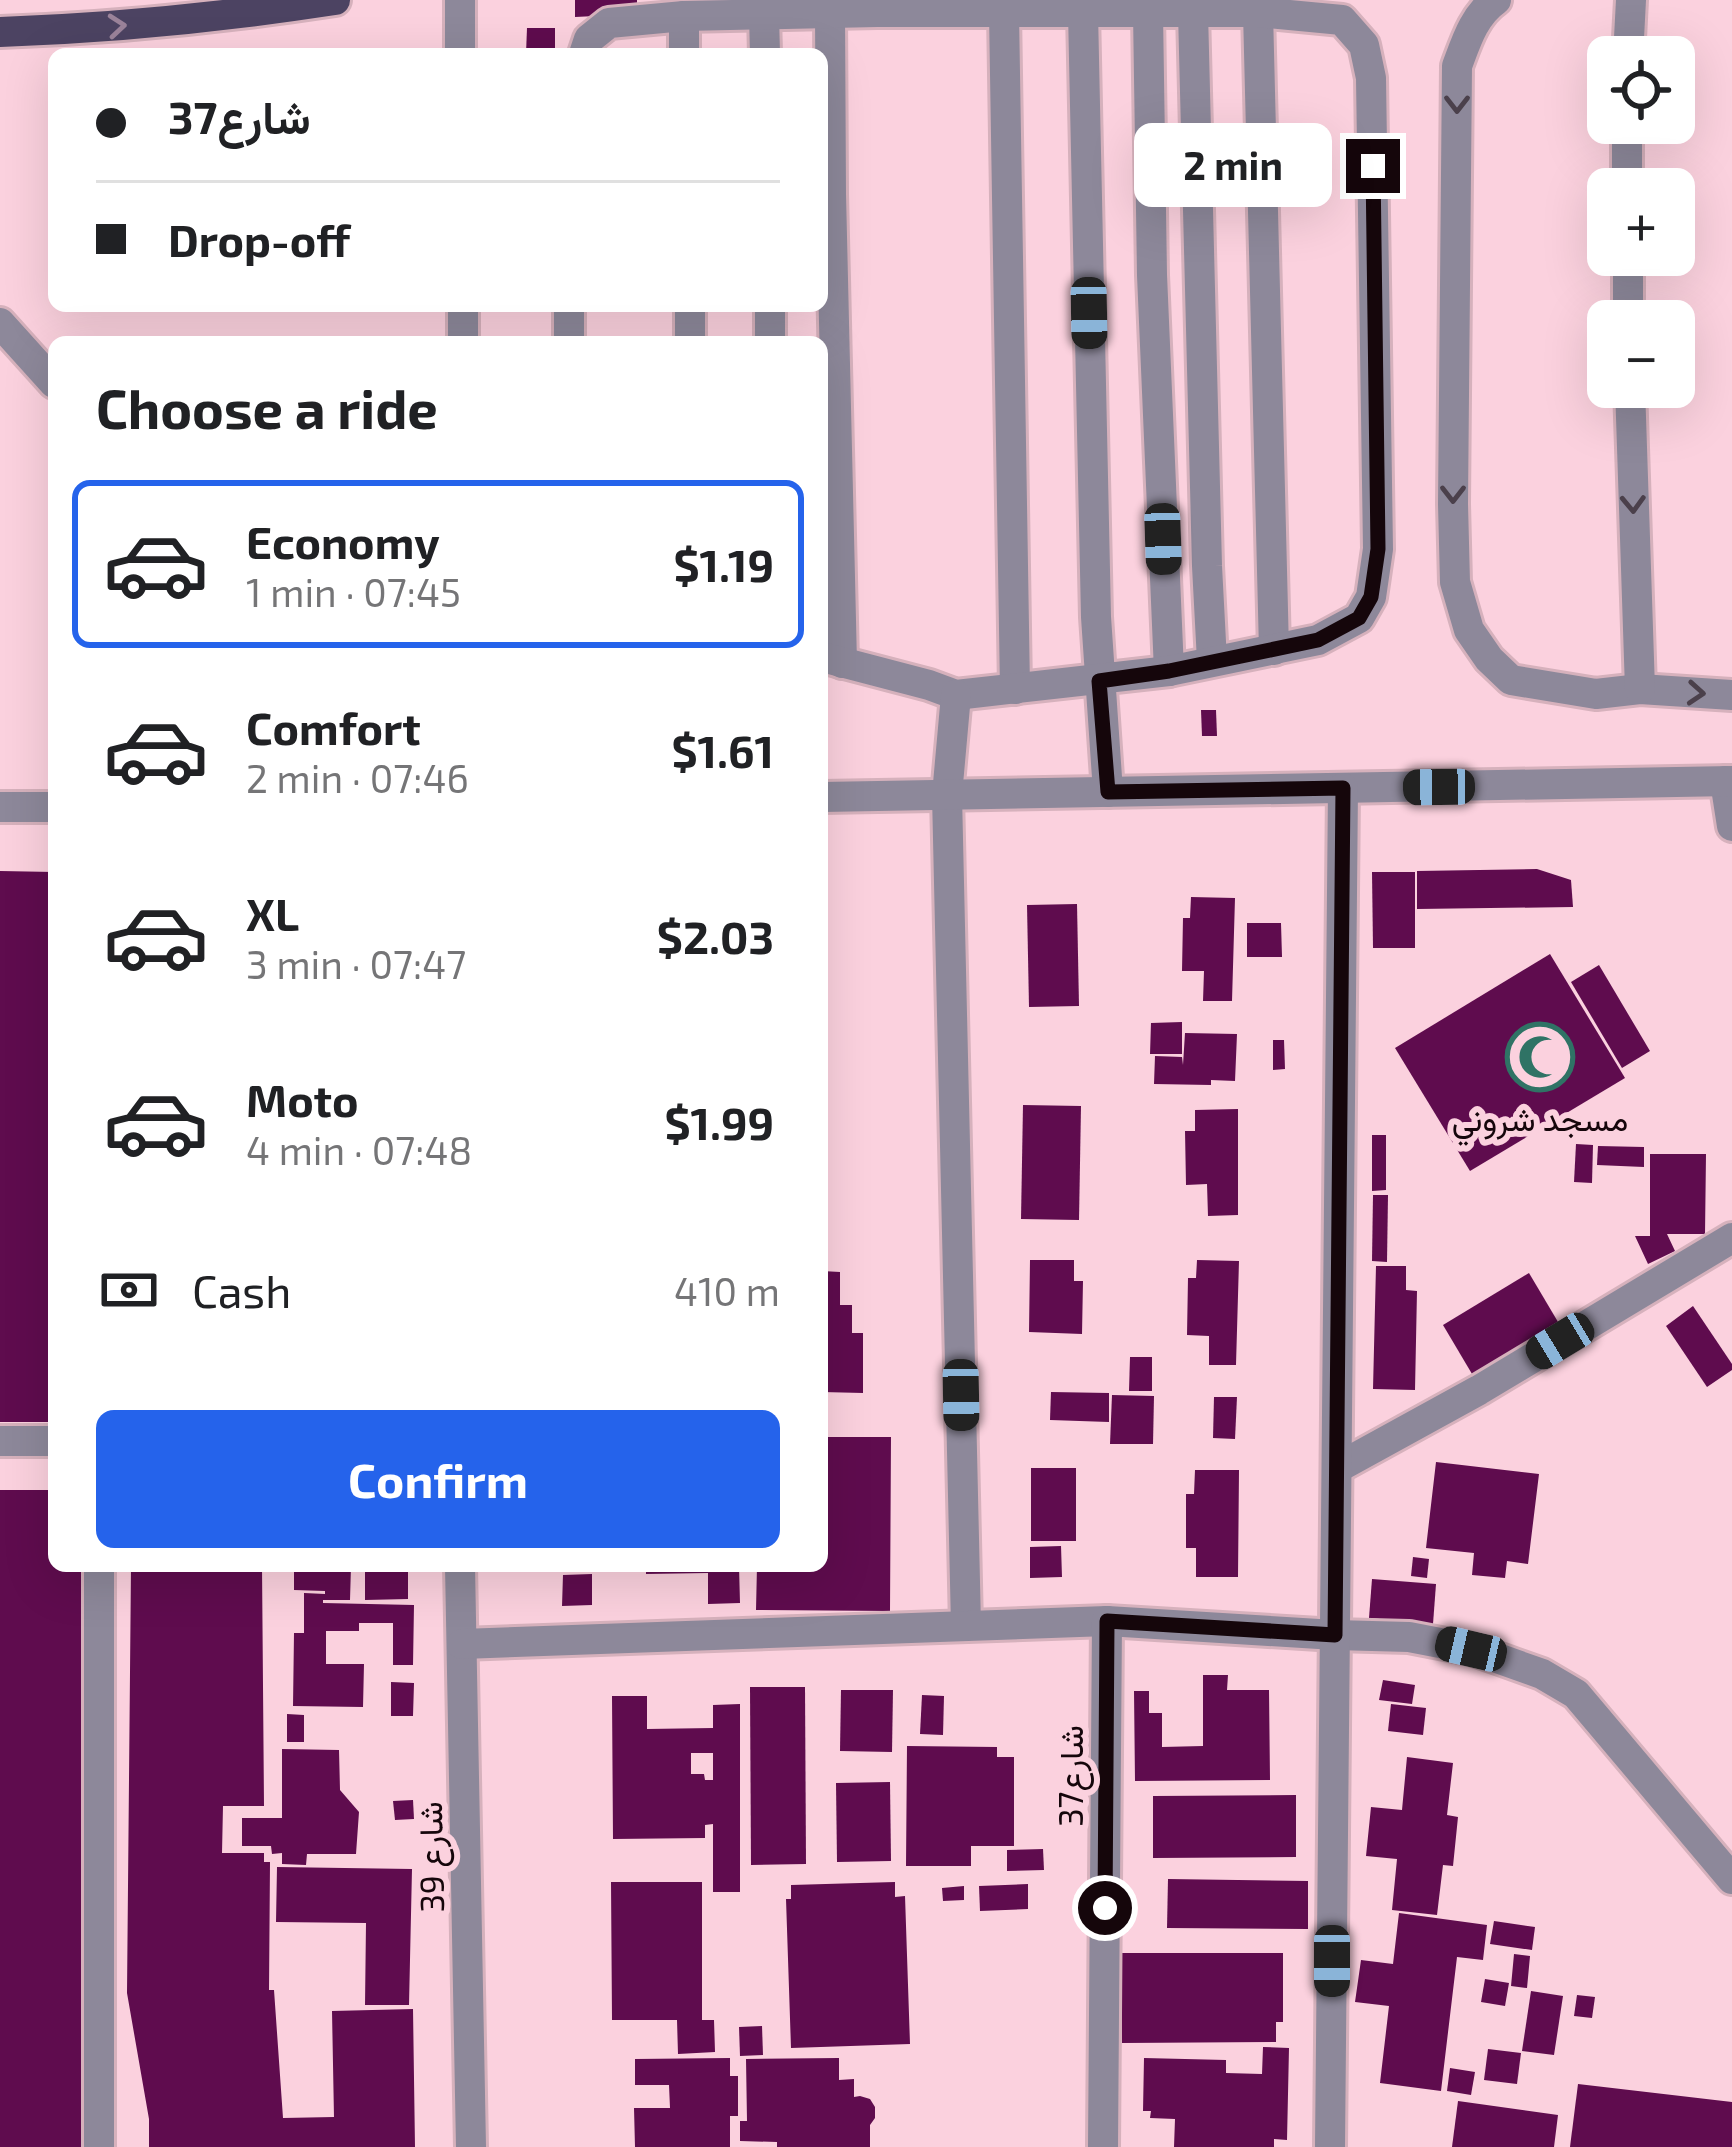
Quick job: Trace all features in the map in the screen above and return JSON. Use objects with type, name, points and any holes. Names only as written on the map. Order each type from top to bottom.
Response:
[{"type":"main road","points":[[0,32],[202,19],[335,0]]},
{"type":"street","points":[[460,0],[460,48]]},
{"type":"street","points":[[1496,0],[1471,30],[1457,66],[1455,582],[1469,630],[1511,680],[1596,694],[1640,689],[1732,694]]},
{"type":"street","points":[[1629,36],[1630,0]]},
{"type":"street","points":[[1004,11],[1015,689]]},
{"type":"street","points":[[586,48],[609,23],[684,16],[1004,11],[1083,11],[1258,13],[1342,20],[1364,45],[1371,78],[1378,549],[1371,597],[1359,618],[1318,640],[1169,671],[956,695],[832,660],[830,14]]},
{"type":"street","points":[[1083,11],[1099,681],[1108,792]]},
{"type":"street","points":[[1148,12],[1152,275],[1169,671]]},
{"type":"street","points":[[1193,12],[1212,661]]},
{"type":"street","points":[[1258,13],[1274,650]]},
{"type":"street","points":[[764,15],[765,48]]},
{"type":"street","points":[[684,16],[684,48]]},
{"type":"street","points":[[0,323],[48,376]]},
{"type":"street","points":[[1631,408],[1640,689]]},
{"type":"street","points":[[956,695],[947,795],[966,1626]]},
{"type":"street","points":[[828,797],[1728,781],[1732,826]]},
{"type":"street","points":[[1330,2147],[1343,788]]},
{"type":"street","points":[[0,807],[48,807]]},
{"type":"street","points":[[1337,1468],[1732,1238]]},
{"type":"street","points":[[0,1441],[48,1441]]},
{"type":"street","points":[[99,1572],[99,2147]]},
{"type":"street","name":"شارع 39","points":[[460,1572],[471,2147]]},
{"type":"street","points":[[462,1644],[1107,1621],[1409,1637],[1471,1649],[1542,1675],[1576,1694],[1732,1879]]},
{"type":"street","name":"شارع37","points":[[1103,2147],[1107,1621]]},
{"type":"building","points":[[575,0],[637,0],[637,14],[575,17]]},
{"type":"building","points":[[527,28],[555,28],[555,48],[526,48]]},
{"type":"building","points":[[1201,710],[1216,710],[1217,736],[1202,736]]},
{"type":"building","points":[[1537,869],[1571,880],[1573,907],[1417,909],[1417,871]]},
{"type":"building","points":[[0,871],[48,872],[48,1422],[0,1422]]},
{"type":"building","points":[[1372,872],[1415,872],[1415,948],[1373,948]]},
{"type":"building","points":[[1191,897],[1235,898],[1232,1001],[1203,1001],[1204,971],[1182,971],[1183,918],[1190,918]]},
{"type":"building","points":[[1077,904],[1079,1006],[1029,1007],[1027,905]]},
{"type":"building","points":[[1247,923],[1281,923],[1282,957],[1247,957]]},
{"type":"building","points":[[1550,954],[1625,1078],[1470,1171],[1395,1048]]},
{"type":"building","points":[[1599,965],[1650,1051],[1622,1068],[1571,982]]},
{"type":"building","points":[[1182,1022],[1182,1054],[1150,1054],[1151,1023]]},
{"type":"building","points":[[1185,1033],[1237,1034],[1235,1081],[1154,1084],[1155,1056],[1182,1057],[1183,1065]]},
{"type":"building","points":[[1273,1040],[1284,1040],[1285,1069],[1273,1070]]},
{"type":"building","points":[[1023,1105],[1081,1106],[1079,1220],[1021,1219]]},
{"type":"building","points":[[1238,1109],[1238,1215],[1208,1216],[1207,1184],[1186,1185],[1185,1131],[1195,1131],[1195,1110]]},
{"type":"building","points":[[1372,1135],[1386,1135],[1386,1190],[1372,1191]]},
{"type":"building","points":[[1576,1144],[1593,1145],[1592,1183],[1574,1182]]},
{"type":"building","points":[[1598,1146],[1644,1147],[1644,1167],[1597,1165]]},
{"type":"building","points":[[1650,1154],[1706,1154],[1705,1234],[1667,1234],[1675,1251],[1648,1264],[1635,1236],[1650,1236]]},
{"type":"building","points":[[1373,1195],[1388,1195],[1387,1262],[1372,1261]]},
{"type":"building","points":[[1030,1260],[1074,1260],[1074,1281],[1083,1281],[1082,1334],[1029,1332]]},
{"type":"building","points":[[1197,1260],[1239,1261],[1236,1365],[1209,1365],[1209,1336],[1187,1335],[1188,1278],[1196,1278]]},
{"type":"building","points":[[1376,1266],[1406,1266],[1406,1290],[1417,1291],[1415,1390],[1373,1389]]},
{"type":"building","points":[[828,1271],[840,1272],[840,1305],[852,1305],[852,1333],[863,1333],[863,1393],[828,1392]]},
{"type":"building","points":[[1529,1273],[1561,1327],[1475,1379],[1443,1325]]},
{"type":"building","points":[[1693,1306],[1732,1364],[1732,1370],[1707,1387],[1666,1326]]},
{"type":"building","points":[[1130,1357],[1152,1357],[1152,1391],[1129,1391]]},
{"type":"building","points":[[1051,1392],[1109,1393],[1109,1422],[1050,1420]]},
{"type":"building","points":[[1112,1395],[1154,1396],[1153,1444],[1110,1444]]},
{"type":"building","points":[[1214,1397],[1237,1397],[1235,1439],[1213,1438]]},
{"type":"building","points":[[828,1437],[891,1437],[890,1611],[756,1610],[757,1572],[828,1572]]},
{"type":"building","points":[[1436,1462],[1539,1474],[1528,1564],[1507,1561],[1505,1578],[1472,1575],[1474,1553],[1426,1548]]},
{"type":"building","points":[[1031,1468],[1076,1468],[1076,1541],[1031,1541]]},
{"type":"building","points":[[1195,1470],[1239,1470],[1238,1577],[1196,1577],[1196,1548],[1186,1548],[1186,1494],[1194,1494]]},
{"type":"building","points":[[0,1490],[48,1490],[48,1572],[86,1572],[84,2147],[0,2147]]},
{"type":"building","points":[[1061,1546],[1062,1577],[1030,1578],[1030,1547]]},
{"type":"building","points":[[1413,1557],[1429,1559],[1427,1578],[1411,1576]]},
{"type":"building","points":[[131,1572],[262,1572],[264,1806],[223,1806],[222,1853],[264,1853],[264,1862],[270,1862],[269,1990],[274,1990],[283,2118],[334,2117],[332,2011],[413,2009],[415,2147],[149,2147],[149,2119],[127,1993]]},
{"type":"building","points":[[294,1572],[351,1572],[350,1600],[323,1603],[414,1605],[413,1665],[393,1665],[393,1623],[359,1623],[359,1631],[326,1631],[326,1664],[364,1664],[363,1707],[293,1706],[294,1633],[304,1633],[304,1593],[325,1594],[294,1590]]},
{"type":"building","points":[[365,1572],[408,1572],[408,1599],[365,1600]]},
{"type":"building","points":[[739,1572],[740,1603],[708,1604],[708,1573],[646,1574]]},
{"type":"building","points":[[592,1574],[592,1605],[562,1606],[563,1575]]},
{"type":"building","points":[[1372,1579],[1436,1584],[1433,1624],[1369,1618]]},
{"type":"building","points":[[1203,1675],[1228,1675],[1227,1690],[1269,1690],[1270,1780],[1135,1781],[1134,1691],[1149,1691],[1149,1713],[1162,1713],[1162,1747],[1203,1746]]},
{"type":"building","points":[[1383,1680],[1415,1685],[1412,1704],[1379,1700]]},
{"type":"building","points":[[391,1682],[414,1683],[413,1716],[391,1716]]},
{"type":"building","points":[[750,1687],[805,1687],[806,1864],[751,1865]]},
{"type":"building","points":[[841,1690],[893,1690],[892,1752],[840,1751]]},
{"type":"building","points":[[922,1695],[944,1696],[943,1735],[920,1734]]},
{"type":"building","points":[[612,1696],[647,1696],[647,1729],[713,1728],[713,1705],[740,1704],[740,1892],[713,1892],[713,1824],[705,1825],[705,1838],[613,1839]],"holes":[[[691,1753],[713,1753],[713,1780],[691,1774]]]},
{"type":"building","points":[[1391,1704],[1426,1708],[1423,1735],[1388,1731]]},
{"type":"building","points":[[287,1714],[304,1715],[304,1742],[287,1742]]},
{"type":"building","points":[[907,1746],[997,1747],[997,1757],[1014,1757],[1014,1846],[971,1846],[971,1866],[906,1866]]},
{"type":"building","points":[[282,1749],[339,1750],[340,1790],[359,1812],[356,1854],[307,1854],[306,1865],[282,1864],[282,1853],[272,1854],[271,1846],[242,1846],[242,1818],[282,1818]]},
{"type":"building","points":[[1407,1757],[1453,1763],[1447,1815],[1458,1817],[1453,1866],[1443,1865],[1437,1915],[1392,1910],[1397,1859],[1366,1856],[1371,1807],[1402,1810]]},
{"type":"building","points":[[890,1782],[891,1861],[837,1862],[836,1783]]},
{"type":"building","points":[[1296,1795],[1296,1857],[1153,1858],[1153,1796]]},
{"type":"building","points":[[413,1800],[414,1819],[395,1820],[393,1801]]},
{"type":"building","points":[[1043,1849],[1044,1870],[1007,1871],[1007,1850]]},
{"type":"building","points":[[277,1867],[412,1869],[409,2005],[365,2005],[366,1923],[276,1922]]},
{"type":"building","points":[[1168,1879],[1308,1881],[1308,1929],[1167,1928]]},
{"type":"building","points":[[611,1882],[702,1882],[702,2020],[714,2020],[715,2052],[678,2054],[677,2020],[612,2020]]},
{"type":"building","points":[[895,1882],[895,1897],[905,1896],[910,2044],[791,2048],[786,1899],[791,1899],[791,1885]]},
{"type":"building","points":[[1028,1884],[1028,1909],[980,1911],[979,1886]]},
{"type":"building","points":[[964,1886],[964,1900],[943,1901],[942,1888]]},
{"type":"building","points":[[1399,1913],[1487,1925],[1483,1960],[1457,1957],[1441,2091],[1380,2083],[1389,2006],[1355,2002],[1361,1960],[1393,1964]]},
{"type":"building","points":[[1494,1921],[1535,1927],[1532,1950],[1490,1944]]},
{"type":"building","points":[[1121,1953],[1283,1953],[1283,2022],[1276,2022],[1276,2042],[1122,2043]]},
{"type":"building","points":[[1514,1954],[1530,1956],[1527,1988],[1511,1986]]},
{"type":"building","points":[[1485,1979],[1509,1983],[1505,2006],[1481,2002]]},
{"type":"building","points":[[1531,1991],[1563,1996],[1554,2055],[1522,2051]]},
{"type":"building","points":[[1577,1995],[1595,1997],[1592,2018],[1574,2016]]},
{"type":"building","points":[[762,2026],[763,2055],[740,2056],[739,2027]]},
{"type":"building","points":[[1263,2047],[1289,2048],[1287,2140],[1274,2139],[1274,2147],[1174,2147],[1175,2119],[1150,2118],[1151,2111],[1143,2111],[1144,2058],[1226,2060],[1226,2073],[1262,2074]]},
{"type":"building","points":[[1488,2049],[1521,2053],[1517,2084],[1484,2080]]},
{"type":"building","points":[[730,2058],[730,2076],[738,2076],[738,2116],[730,2116],[730,2147],[635,2147],[634,2108],[670,2108],[669,2085],[635,2085],[635,2059]]},
{"type":"building","points":[[839,2058],[839,2080],[854,2079],[854,2097],[870,2099],[875,2107],[870,2147],[777,2147],[777,2142],[740,2141],[740,2121],[747,2121],[746,2059]]},
{"type":"building","points":[[1450,2068],[1475,2072],[1471,2095],[1447,2091]]},
{"type":"building","points":[[1578,2084],[1732,2102],[1732,2147],[1570,2147]]},
{"type":"building","points":[[1458,2101],[1558,2115],[1554,2147],[1452,2147]]},
{"type":"place","name":"مسجد شروني","points":[[1540,1057]]},
{"type":"route","points":[[1105,1908],[1107,1621],[1335,1635],[1343,788],[1108,792],[1099,681],[1318,640],[1359,618],[1371,597],[1378,549],[1373,166]]}]
